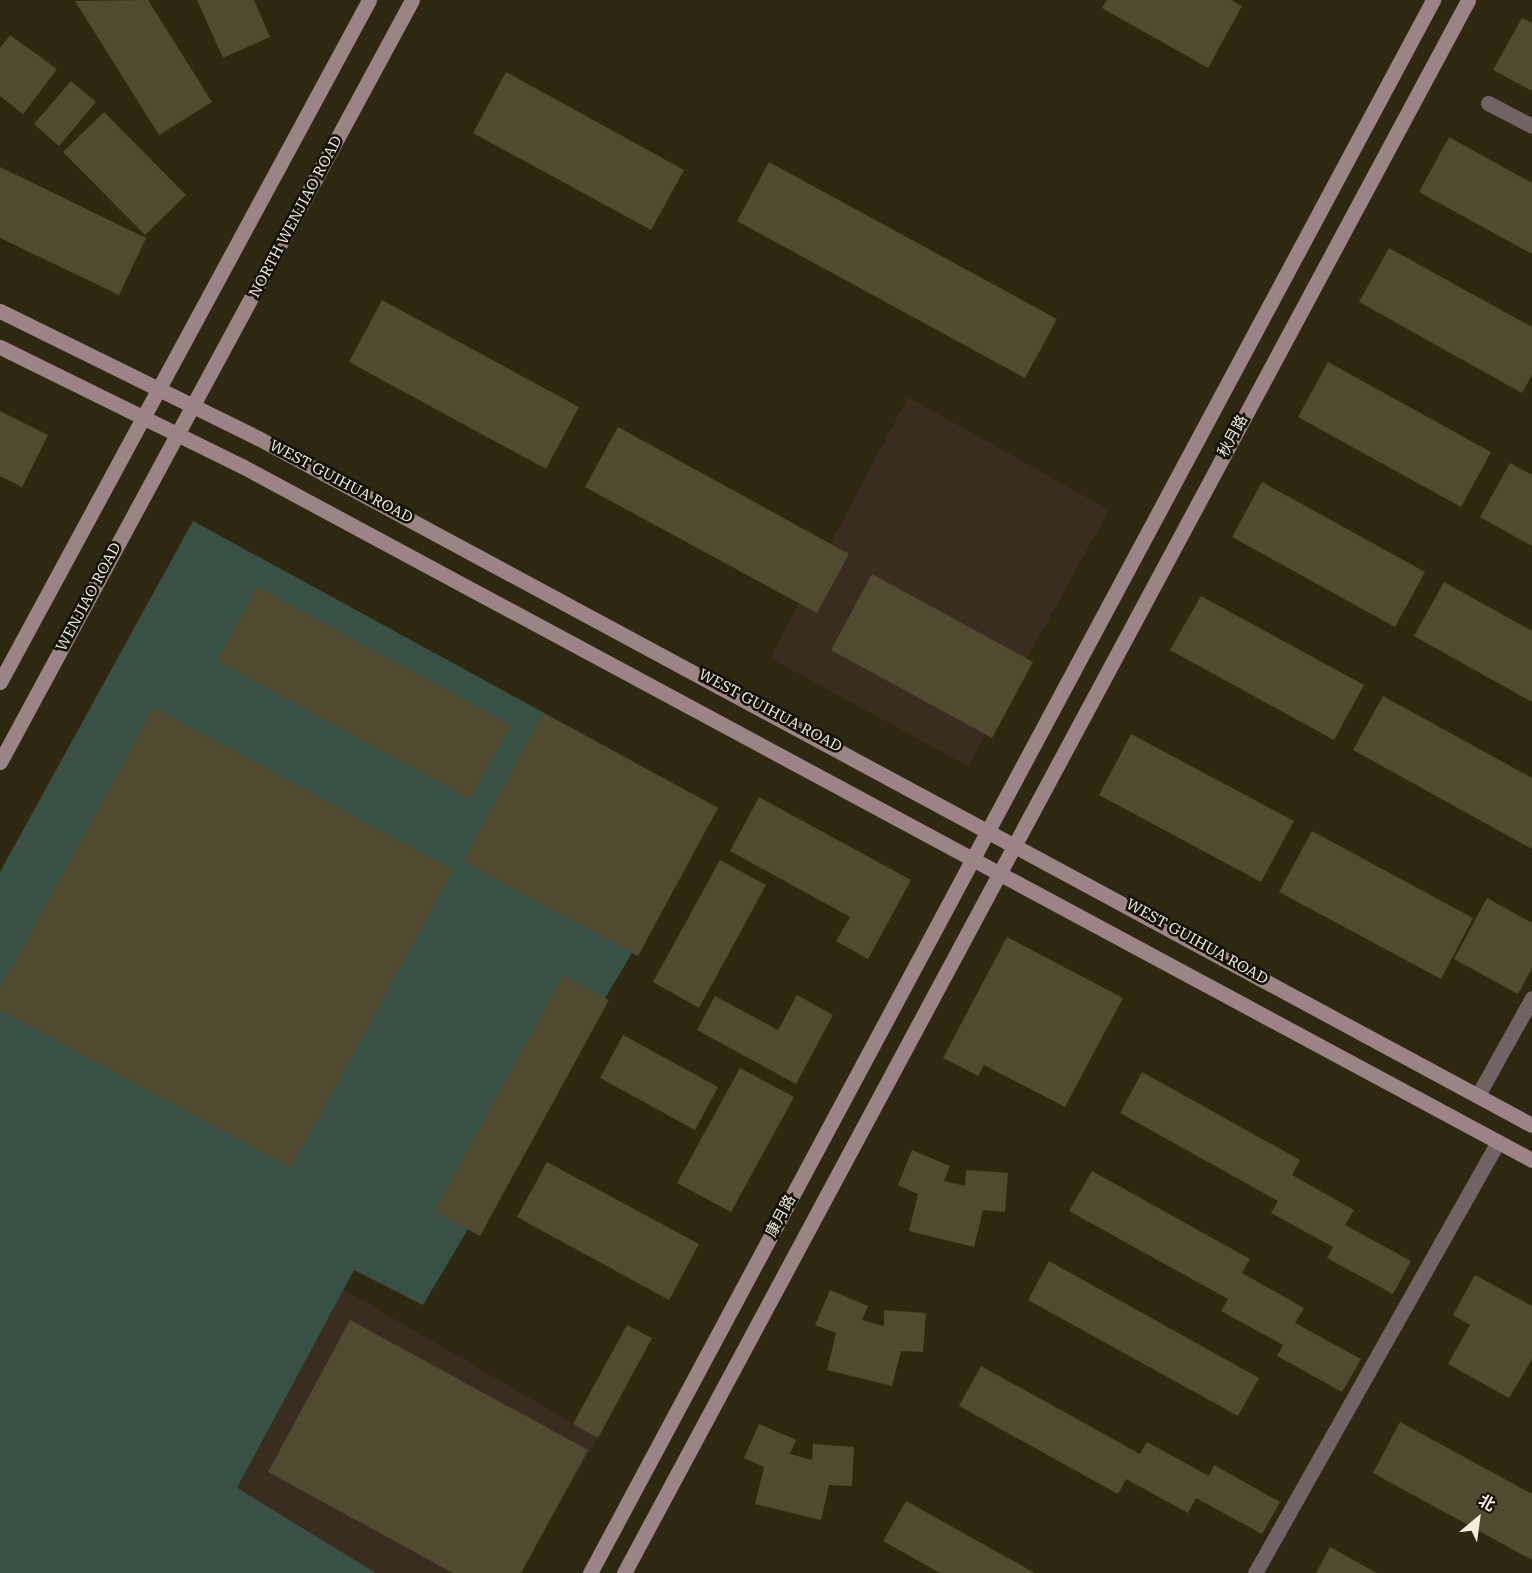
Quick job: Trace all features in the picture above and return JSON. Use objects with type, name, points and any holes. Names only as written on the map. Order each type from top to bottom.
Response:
[{"type":"street","points":[[0,682],[369,0]]},
{"type":"street","name":"NORTH WENJIAO ROAD","points":[[179,433],[412,0]]},
{"type":"street","name":"秋月路","points":[[972,859],[1432,0]]},
{"type":"street","name":"秋月路","points":[[997,873],[1468,0]]},
{"type":"street","points":[[1488,103],[1532,126]]},
{"type":"street","name":"WEST GUIHUA ROAD","points":[[0,311],[194,406],[988,828],[1532,1125]]},
{"type":"street","points":[[0,347],[179,433],[1532,1160]]},
{"type":"street","name":"WENJIAO ROAD","points":[[0,762],[179,433]]},
{"type":"street","name":"康月路","points":[[591,1573],[972,859]]},
{"type":"street","name":"康月路","points":[[624,1573],[997,873]]},
{"type":"street","points":[[1478,1095],[1532,998]]},
{"type":"street","points":[[1256,1573],[1498,1142]]},
{"type":"shaded area","points":[[908,397],[1109,510],[968,766],[770,658]]},
{"type":"shaded area","points":[[343,1289],[598,1438],[518,1573],[376,1573],[237,1489]]},
{"type":"green space","points":[[193,521],[718,808],[423,1305],[354,1270],[237,1488],[376,1573],[0,1573],[0,872]]},
{"type":"building","points":[[148,0],[212,102],[159,135],[75,1]]},
{"type":"building","points":[[197,0],[254,0],[270,37],[223,58]]},
{"type":"building","points":[[1107,0],[1231,0],[1242,6],[1208,68],[1102,8]]},
{"type":"building","points":[[1522,18],[1532,23],[1532,91],[1493,70]]},
{"type":"building","points":[[10,35],[57,69],[23,114],[0,96],[0,48]]},
{"type":"building","points":[[506,72],[684,170],[651,230],[473,133]]},
{"type":"building","points":[[71,81],[96,102],[59,146],[34,124]]},
{"type":"building","points":[[104,112],[186,195],[145,235],[63,152]]},
{"type":"building","points":[[1449,137],[1532,183],[1532,254],[1419,192]]},
{"type":"building","points":[[769,162],[1057,319],[1025,378],[737,221]]},
{"type":"building","points":[[0,167],[146,238],[119,295],[0,238]]},
{"type":"building","points":[[1389,248],[1532,327],[1532,375],[1522,393],[1359,302]]},
{"type":"building","points":[[382,300],[579,407],[546,469],[349,362]]},
{"type":"building","points":[[1328,362],[1491,452],[1461,507],[1298,417]]},
{"type":"building","points":[[0,411],[48,435],[22,487],[0,476]]},
{"type":"building","points":[[618,427],[849,554],[817,613],[585,487]]},
{"type":"building","points":[[1510,463],[1532,475],[1532,546],[1480,517]]},
{"type":"building","points":[[1262,482],[1425,572],[1395,627],[1232,537]]},
{"type":"building","points":[[872,574],[1033,662],[992,738],[831,650]]},
{"type":"building","points":[[1444,582],[1532,631],[1532,702],[1414,636]]},
{"type":"building","points":[[257,587],[511,725],[470,799],[217,661]]},
{"type":"building","points":[[1201,596],[1364,685],[1334,740],[1170,650]]},
{"type":"building","points":[[1383,696],[1532,778],[1532,849],[1353,750]]},
{"type":"building","points":[[154,707],[453,870],[291,1168],[0,1010],[0,989]]},
{"type":"building","points":[[543,713],[718,808],[638,956],[463,861]]},
{"type":"building","points":[[1131,734],[1294,821],[1261,882],[1099,795]]},
{"type":"building","points":[[759,797],[911,880],[868,959],[836,941],[850,917],[730,851]]},
{"type":"building","points":[[1312,831],[1473,918],[1441,979],[1279,892]]},
{"type":"building","points":[[720,860],[766,885],[699,1008],[653,982]]},
{"type":"building","points":[[1487,898],[1532,923],[1532,968],[1518,994],[1454,959]]},
{"type":"building","points":[[1007,937],[1123,998],[1065,1107],[984,1065],[978,1076],[943,1058]]},
{"type":"building","points":[[563,975],[609,1000],[480,1236],[434,1211]]},
{"type":"building","points":[[797,995],[833,1015],[796,1084],[697,1030],[715,996],[778,1030]]},
{"type":"building","points":[[623,1035],[718,1087],[695,1130],[600,1078]]},
{"type":"building","points":[[740,1068],[794,1097],[731,1212],[677,1183]]},
{"type":"building","points":[[1142,1072],[1300,1160],[1292,1175],[1354,1210],[1345,1225],[1411,1261],[1393,1294],[1327,1258],[1333,1247],[1271,1213],[1278,1201],[1120,1113]]},
{"type":"building","points":[[912,1150],[950,1166],[944,1181],[965,1186],[966,1170],[1008,1173],[1005,1212],[983,1210],[974,1247],[909,1231],[918,1194],[898,1185]]},
{"type":"building","points":[[547,1162],[699,1244],[669,1300],[517,1217]]},
{"type":"building","points":[[1092,1171],[1250,1259],[1242,1273],[1304,1308],[1295,1323],[1361,1359],[1342,1392],[1277,1356],[1283,1345],[1221,1311],[1228,1299],[1069,1211]]},
{"type":"building","points":[[1049,1261],[1259,1378],[1238,1416],[1028,1300]]},
{"type":"building","points":[[1475,1275],[1532,1306],[1532,1359],[1509,1398],[1448,1364],[1470,1325],[1453,1315]]},
{"type":"building","points":[[830,1290],[868,1306],[862,1320],[884,1326],[884,1310],[926,1313],[923,1352],[901,1351],[892,1386],[827,1370],[836,1333],[815,1325]]},
{"type":"building","points":[[350,1320],[588,1450],[521,1573],[453,1573],[268,1472]]},
{"type":"building","points":[[627,1325],[652,1338],[598,1438],[573,1424]]},
{"type":"building","points":[[981,1366],[1140,1454],[1147,1442],[1209,1476],[1214,1465],[1280,1502],[1262,1534],[1196,1498],[1188,1513],[1126,1479],[1118,1494],[959,1406]]},
{"type":"building","points":[[1400,1422],[1532,1494],[1532,1560],[1373,1473]]},
{"type":"building","points":[[759,1424],[796,1440],[790,1454],[812,1460],[813,1444],[854,1447],[852,1486],[829,1485],[821,1520],[755,1504],[764,1467],[744,1458]]},
{"type":"building","points":[[906,1501],[1035,1573],[940,1573],[883,1541]]},
{"type":"building","points":[[1330,1547],[1377,1573],[1316,1573]]}]
